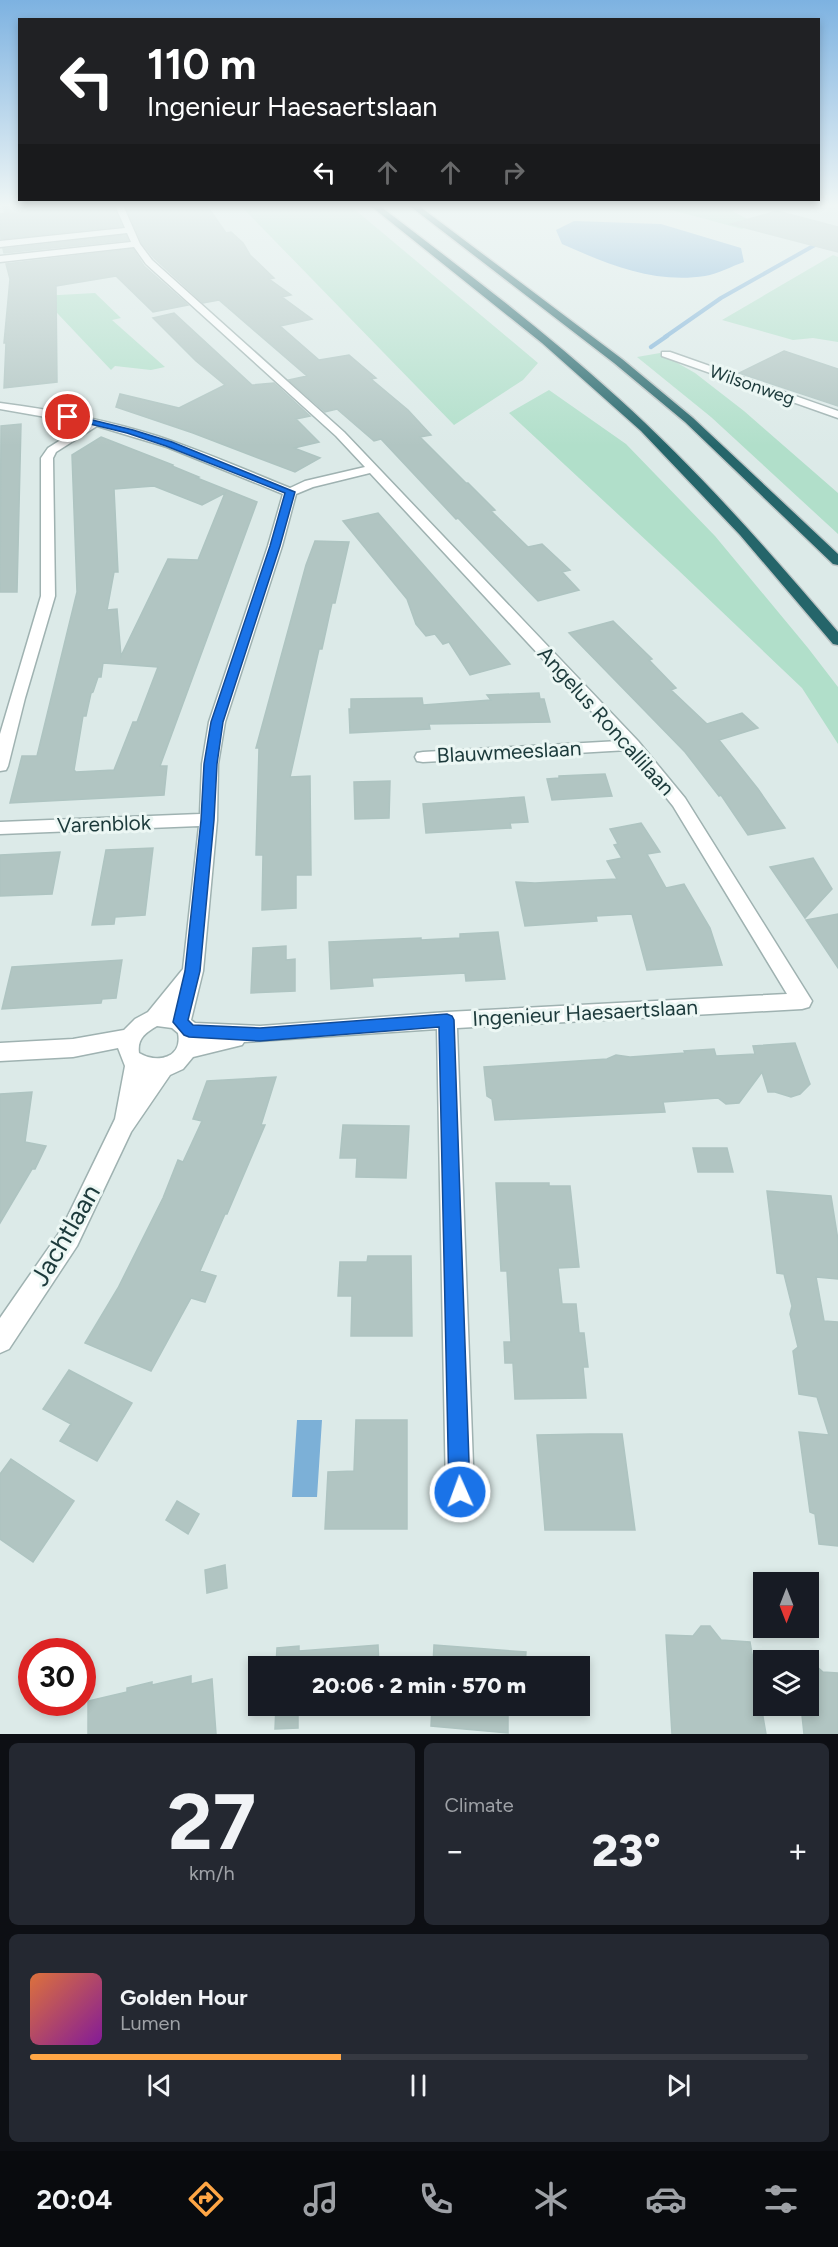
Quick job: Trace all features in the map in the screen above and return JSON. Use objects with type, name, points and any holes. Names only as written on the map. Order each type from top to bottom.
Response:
[{"type":"highway","points":[[473,284],[644,429],[752,539],[838,641]]},
{"type":"highway","points":[[517,284],[618,361],[689,420],[838,561]]},
{"type":"street","name":"Angelus Roncallilaan","points":[[173,284],[340,434],[632,745],[679,802],[802,1000]]},
{"type":"street","name":"Wilsonweg","points":[[666,354],[838,415]]},
{"type":"street","points":[[0,406],[95,423],[169,444],[290,492],[309,484],[373,469]]},
{"type":"street","points":[[0,766],[17,699],[48,596],[47,458],[52,450],[95,423]]},
{"type":"street","points":[[186,1034],[208,820],[210,764],[217,722],[275,546],[290,492]]},
{"type":"street","name":"Blauwmeeslaan","points":[[423,757],[632,745]]},
{"type":"street","name":"Varenblok","points":[[0,828],[208,820]]},
{"type":"street","points":[[155,1018],[193,971]]},
{"type":"street","name":"Ingenieur Haesaertslaan","points":[[186,1034],[260,1034],[447,1020],[802,1000]]},
{"type":"street","points":[[131,1051],[138,1026],[155,1018],[169,1018],[186,1034]]},
{"type":"street","points":[[447,1020],[460,1492]]},
{"type":"street","name":"Jachtlaan","points":[[0,1341],[69,1238],[123,1125],[162,1069],[179,1061],[186,1034]]},
{"type":"street","points":[[0,1052],[73,1048],[131,1051],[146,1069],[162,1069]]},
{"type":"street","name":"Jachtlaan","points":[[123,1125],[131,1051]]},
{"type":"green space","points":[[317,284],[444,284],[538,363],[523,380],[454,425]]},
{"type":"green space","points":[[784,284],[838,284],[838,342],[813,338],[793,340],[722,320]]},
{"type":"green space","points":[[95,293],[121,318],[112,320],[165,367],[151,370],[115,366],[111,370],[41,296]]},
{"type":"green space","points":[[660,353],[695,373],[744,411],[838,493],[838,534],[711,417],[637,357]]},
{"type":"green space","points":[[549,390],[626,444],[715,536],[808,648],[838,687],[838,744],[802,688],[509,413]]},
{"type":"water","points":[[297,1420],[322,1420],[317,1497],[292,1497]]},
{"type":"building","points":[[10,284],[68,284],[56,286],[57,382],[4,388],[6,343],[4,343]]},
{"type":"building","points":[[124,284],[164,284],[188,305],[153,312]]},
{"type":"building","points":[[182,284],[276,284],[291,295],[282,297],[312,319],[280,326],[319,360],[349,355],[376,378],[371,379],[408,410],[431,435],[420,437],[495,510],[491,511],[528,547],[542,544],[570,570],[562,572],[579,590],[538,601],[458,518],[456,519],[381,439],[374,441],[337,409],[325,412],[289,380],[307,376],[219,300],[203,303]]},
{"type":"building","points":[[174,313],[252,385],[274,383],[310,416],[296,419],[319,442],[294,448],[320,458],[295,472],[193,433],[116,407],[120,394],[179,408],[225,385],[196,361],[153,318]]},
{"type":"building","points":[[784,351],[838,369],[838,406],[739,373]]},
{"type":"building","points":[[21,424],[17,592],[0,592],[1,426]]},
{"type":"building","points":[[101,437],[173,465],[199,477],[197,478],[257,502],[160,766],[167,766],[164,795],[10,803],[22,756],[37,756],[77,592],[72,455]],"holes":[[[154,486],[202,505],[225,493],[198,560],[168,559],[121,656],[117,609],[107,610],[114,572],[118,572],[114,489]],[[103,663],[158,667],[137,722],[133,722],[114,770],[76,772],[74,770],[83,716],[86,716],[91,693],[98,677],[101,677]]]},
{"type":"building","points":[[378,513],[510,664],[470,675],[449,642],[443,644],[435,634],[426,636],[416,624],[407,599],[343,521]]},
{"type":"building","points":[[315,541],[349,542],[335,603],[332,603],[322,649],[319,649],[290,777],[310,776],[311,875],[296,875],[296,908],[262,910],[263,855],[256,855],[259,748],[256,748],[306,565]]},
{"type":"building","points":[[613,621],[652,659],[649,660],[676,688],[671,690],[707,724],[742,713],[758,728],[719,740],[758,789],[785,828],[748,835],[721,795],[719,796],[685,752],[569,633]]},
{"type":"building","points":[[539,693],[540,699],[544,699],[550,722],[429,724],[430,729],[350,733],[351,699],[422,698],[423,705],[491,700],[487,695]]},
{"type":"building","points":[[605,774],[612,796],[552,800],[547,779],[559,778],[559,776]]},
{"type":"building","points":[[390,781],[389,818],[355,819],[354,782]]},
{"type":"building","points":[[524,797],[528,822],[510,823],[511,828],[426,833],[423,804]]},
{"type":"building","points":[[641,823],[660,852],[647,854],[666,888],[684,884],[710,928],[722,965],[647,970],[632,914],[596,916],[597,921],[525,926],[516,882],[617,879],[607,861],[622,858],[614,845],[618,844],[610,829]]},
{"type":"building","points":[[153,848],[145,915],[115,917],[114,924],[92,925],[106,850]]},
{"type":"building","points":[[60,852],[52,894],[0,896],[0,855]]},
{"type":"building","points":[[813,858],[832,889],[805,918],[770,867]]},
{"type":"building","points":[[838,914],[838,968],[806,920]]},
{"type":"building","points":[[498,932],[505,979],[466,981],[465,973],[372,978],[373,986],[331,989],[329,942],[460,938],[460,934]]},
{"type":"building","points":[[286,946],[286,960],[295,959],[295,991],[251,993],[253,948]]},
{"type":"building","points":[[122,960],[116,998],[102,999],[101,1003],[2,1009],[12,967]]},
{"type":"building","points":[[795,1043],[810,1084],[800,1094],[791,1097],[768,1092],[762,1072],[739,1103],[726,1104],[718,1098],[663,1102],[665,1112],[495,1120],[492,1099],[487,1096],[484,1067],[714,1049],[716,1056],[755,1054],[753,1046]]},
{"type":"building","points":[[276,1077],[261,1125],[265,1125],[200,1271],[216,1276],[205,1302],[191,1298],[151,1371],[85,1343],[118,1288],[163,1198],[178,1160],[183,1162],[202,1121],[193,1119],[207,1081]]},
{"type":"building","points":[[32,1092],[25,1142],[46,1146],[35,1169],[32,1169],[0,1223],[0,1094]]},
{"type":"building","points":[[343,1125],[409,1126],[406,1178],[356,1177],[357,1158],[340,1158]]},
{"type":"building","points":[[693,1148],[727,1148],[733,1172],[698,1172]]},
{"type":"building","points":[[496,1183],[549,1183],[549,1186],[570,1186],[579,1267],[558,1268],[562,1304],[576,1304],[579,1333],[584,1333],[588,1367],[583,1367],[586,1398],[515,1399],[513,1363],[505,1363],[504,1342],[511,1342],[507,1271],[501,1271]]},
{"type":"building","points":[[767,1191],[831,1196],[838,1240],[838,1279],[816,1277],[824,1321],[838,1322],[838,1546],[819,1544],[815,1514],[810,1512],[799,1432],[829,1435],[817,1397],[799,1394],[793,1351],[798,1347],[790,1314],[792,1306],[784,1274],[777,1273]]},
{"type":"building","points":[[368,1256],[411,1256],[412,1336],[351,1336],[352,1296],[338,1296],[340,1262],[367,1262]]},
{"type":"building","points":[[69,1370],[132,1403],[97,1461],[60,1441],[71,1424],[43,1409]]},
{"type":"building","points":[[356,1420],[407,1420],[407,1529],[325,1529],[328,1472],[354,1471]]},
{"type":"building","points":[[622,1434],[635,1530],[545,1530],[537,1435]]},
{"type":"building","points":[[11,1459],[74,1501],[33,1562],[0,1539],[0,1474]]},
{"type":"building","points":[[177,1501],[199,1514],[188,1534],[166,1520]]},
{"type":"building","points":[[225,1565],[227,1588],[207,1593],[205,1570]]},
{"type":"building","points":[[701,1626],[710,1626],[721,1640],[750,1642],[753,1659],[753,1716],[763,1716],[766,1734],[672,1734],[666,1635],[693,1636]]},
{"type":"building","points":[[378,1645],[379,1656],[277,1656],[277,1648],[299,1646],[299,1651]]},
{"type":"building","points":[[434,1645],[526,1652],[526,1656],[433,1656]]},
{"type":"building","points":[[819,1669],[823,1672],[838,1673],[838,1734],[804,1734],[802,1716],[819,1716]]},
{"type":"building","points":[[191,1676],[191,1684],[212,1679],[216,1734],[88,1734],[88,1716],[96,1716],[96,1699],[127,1692],[127,1688],[152,1682],[152,1685]]},
{"type":"building","points":[[276,1716],[298,1716],[298,1728],[275,1729]]},
{"type":"building","points":[[432,1716],[508,1716],[508,1733],[431,1726]]},
{"type":"waterway","points":[[665,337],[721,298],[746,284]]},
{"type":"waterway","points":[[651,347],[667,336]]},
{"type":"route","points":[[68,417],[130,431],[169,444],[290,492],[275,546],[217,722],[210,764],[208,820],[193,971],[180,1022],[189,1031],[260,1034],[447,1020],[460,1492]]}]
